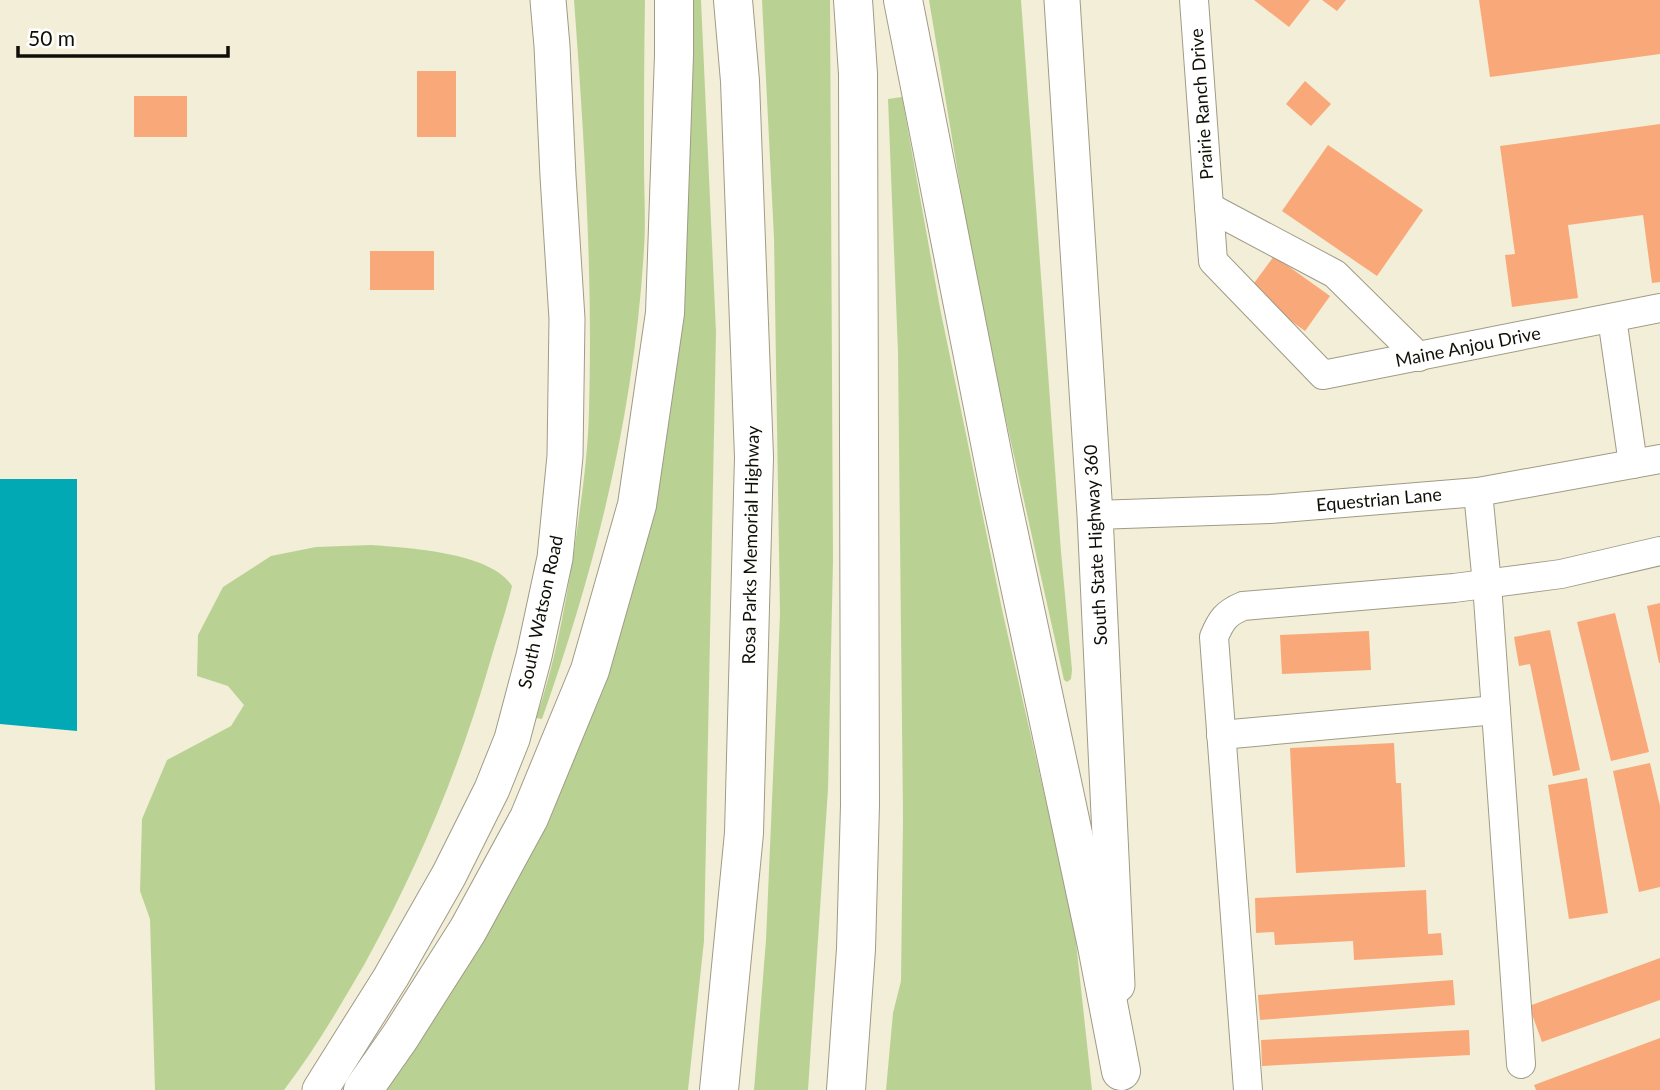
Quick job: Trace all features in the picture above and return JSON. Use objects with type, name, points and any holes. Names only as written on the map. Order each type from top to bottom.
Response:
[{"type":"highway","points":[[363,1090],[468,930],[529,818],[590,670],[638,505],[665,313],[674,0]]},
{"type":"highway","name":"Rosa Parks Memorial Highway","points":[[719,1090],[744,834],[754,457],[740,81],[733,0]]},
{"type":"highway","points":[[846,1090],[856,949],[860,805],[858,74],[853,0]]},
{"type":"highway","points":[[903,0],[999,488],[1094,932],[1122,1080]]},
{"type":"main road","name":"South Watson Road","points":[[320,1090],[391,977],[436,898],[492,789],[512,739],[534,656],[555,558],[565,456],[567,319],[548,0]]},
{"type":"main road","name":"South State Highway 360","points":[[1062,0],[1095,515],[1122,1080]]},
{"type":"street","name":"Prairie Ranch Drive","points":[[1194,0],[1213,261],[1323,375]]},
{"type":"street","points":[[1209,207],[1335,274],[1419,357]]},
{"type":"street","name":"Maine Anjou Drive","points":[[1323,375],[1660,308]]},
{"type":"street","points":[[1612,318],[1647,462]]},
{"type":"street","name":"Equestrian Lane","points":[[1095,515],[1270,509],[1478,492],[1647,462]]},
{"type":"street","points":[[1478,492],[1521,1064]]},
{"type":"street","points":[[1248,1090],[1214,637],[1220,621],[1227,612],[1243,606],[1487,584],[1561,574],[1660,551]]},
{"type":"street","points":[[1221,735],[1496,710]]},
{"type":"green space","points":[[574,0],[645,0],[645,238],[632,370],[610,487],[580,603],[542,719],[536,718],[566,599],[581,503],[588,428],[589,256]]},
{"type":"green space","points":[[687,0],[701,0],[716,332],[704,941],[688,1090],[376,1090],[594,708]]},
{"type":"green space","points":[[762,0],[830,0],[833,560],[828,789],[808,1090],[754,1090],[766,940],[780,614],[774,238]]},
{"type":"green space","points":[[929,0],[1021,0],[1072,670],[1071,679],[1067,682],[1064,680],[996,375],[966,222]]},
{"type":"green space","points":[[902,97],[940,308],[1003,614],[1074,924],[1092,1090],[886,1090],[893,1013],[901,981],[903,817],[898,352],[888,99]]},
{"type":"green space","points":[[371,545],[426,550],[468,559],[501,575],[512,586],[478,702],[436,817],[402,892],[364,965],[316,1045],[284,1090],[155,1090],[150,919],[140,891],[142,819],[167,760],[231,726],[244,705],[228,686],[197,676],[198,635],[223,587],[271,556],[316,547]]},
{"type":"water","points":[[0,479],[77,479],[77,731],[0,724]]},
{"type":"building","points":[[1254,0],[1310,0],[1289,27]]},
{"type":"building","points":[[1322,0],[1346,0],[1337,11]]},
{"type":"building","points":[[1479,0],[1660,0],[1660,54],[1490,77]]},
{"type":"building","points":[[417,71],[456,71],[456,137],[417,137]]},
{"type":"building","points":[[1305,81],[1331,104],[1311,126],[1286,104]]},
{"type":"building","points":[[134,96],[187,96],[187,137],[134,137]]},
{"type":"building","points":[[1660,124],[1660,282],[1652,283],[1643,215],[1568,225],[1578,298],[1512,307],[1505,255],[1515,254],[1500,146]]},
{"type":"building","points":[[1328,145],[1423,210],[1377,276],[1282,211]]},
{"type":"building","points":[[370,251],[434,251],[434,290],[370,290]]},
{"type":"building","points":[[1274,256],[1330,296],[1305,331],[1249,290]]},
{"type":"building","points":[[1660,603],[1660,663],[1659,663],[1647,606]]},
{"type":"building","points":[[1615,613],[1649,752],[1611,761],[1577,622]]},
{"type":"building","points":[[1550,630],[1580,770],[1553,776],[1530,664],[1519,666],[1514,637]]},
{"type":"building","points":[[1369,631],[1371,670],[1282,674],[1280,635]]},
{"type":"building","points":[[1394,743],[1396,783],[1401,783],[1405,867],[1296,873],[1290,748]]},
{"type":"building","points":[[1650,763],[1660,806],[1660,887],[1639,892],[1613,771]]},
{"type":"building","points":[[1587,778],[1608,913],[1569,919],[1548,785]]},
{"type":"building","points":[[1426,890],[1428,934],[1441,933],[1443,955],[1354,960],[1353,941],[1275,945],[1274,932],[1256,933],[1255,898]]},
{"type":"building","points":[[1660,958],[1660,1000],[1542,1042],[1529,1006]]},
{"type":"building","points":[[1453,980],[1455,1005],[1260,1020],[1258,995]]},
{"type":"building","points":[[1469,1030],[1470,1055],[1262,1066],[1261,1040]]},
{"type":"building","points":[[1660,1038],[1660,1090],[1536,1090],[1534,1085]]}]
